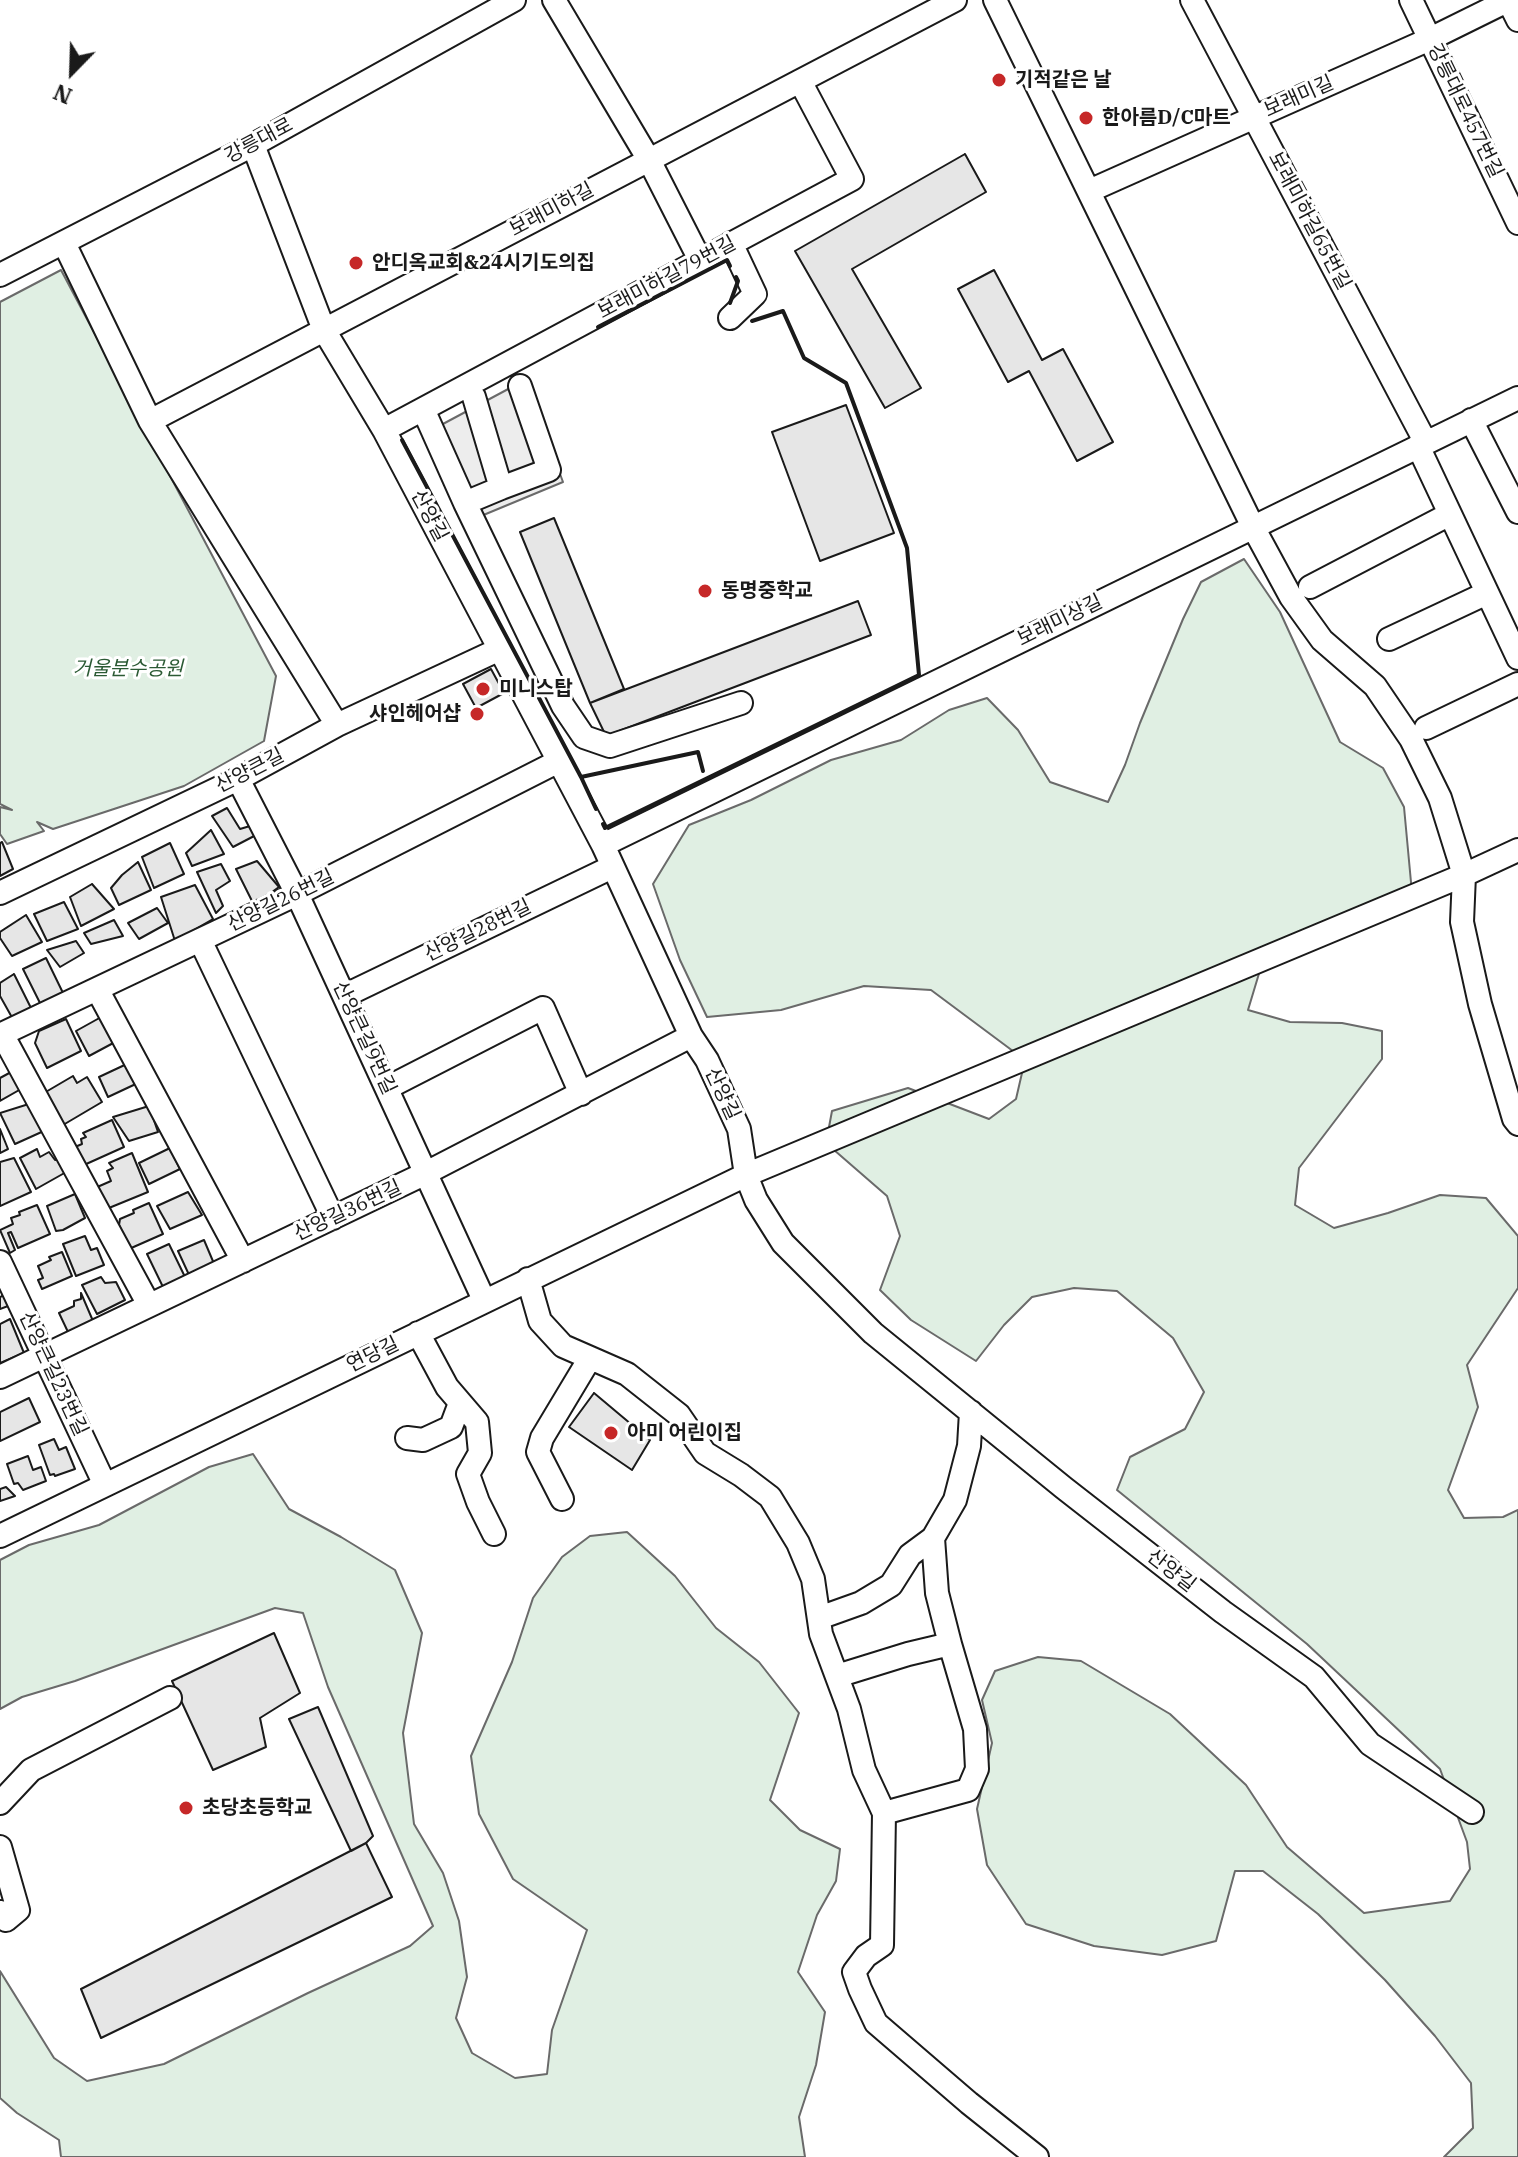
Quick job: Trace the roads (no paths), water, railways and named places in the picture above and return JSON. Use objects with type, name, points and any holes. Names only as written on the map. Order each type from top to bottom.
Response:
[{"type":"street","name":"강릉대로","points":[[0,275],[253,145],[514,0]]},
{"type":"street","points":[[554,0],[649,160],[700,260]]},
{"type":"street","name":"보래미하길","points":[[150,421],[955,0]]},
{"type":"street","points":[[995,0],[1253,527],[1291,597],[1322,640],[1375,686],[1411,739],[1440,798],[1464,875],[1462,922],[1480,1004],[1518,1124]]},
{"type":"street","name":"보래미하길65번길","points":[[1192,0],[1422,444],[1450,514],[1518,658]]},
{"type":"street","name":"강릉대로457번길","points":[[1411,0],[1518,223]]},
{"type":"street","points":[[1508,0],[1518,20]]},
{"type":"street","name":"보래미길","points":[[1089,191],[1430,39],[1508,0]]},
{"type":"street","name":"보래미하길79번길","points":[[384,430],[852,179],[800,81]]},
{"type":"street","name":"산양길","points":[[253,145],[324,330],[384,430],[603,845],[691,1036],[707,1060],[739,1129],[746,1175],[756,1200],[783,1243],[873,1333],[1223,1612],[1314,1677],[1370,1744],[1472,1812]]},
{"type":"street","points":[[64,243],[150,421],[337,725]]},
{"type":"street","points":[[730,318],[755,294],[731,243]]},
{"type":"street","points":[[465,503],[549,470],[520,386]]},
{"type":"street","points":[[474,397],[501,488]]},
{"type":"street","name":"보래미상길","points":[[603,845],[1518,398]]},
{"type":"street","points":[[423,409],[563,706],[584,737],[610,746],[741,703]]},
{"type":"street","points":[[1471,420],[1518,512]]},
{"type":"street","points":[[1310,587],[1450,514]]},
{"type":"street","points":[[1389,639],[1487,593]]},
{"type":"street","name":"산양큰길","points":[[0,893],[238,779],[337,725],[500,649]]},
{"type":"street","points":[[1426,728],[1518,684]]},
{"type":"street","name":"산양길26번길","points":[[1,1034],[297,894],[559,761]]},
{"type":"street","name":"산양큰길9번길","points":[[238,779],[297,894],[484,1300]]},
{"type":"street","name":"연당길","points":[[0,1536],[746,1175],[1518,850]]},
{"type":"street","name":"산양길28번길","points":[[344,996],[612,867]]},
{"type":"street","points":[[200,940],[333,1218]]},
{"type":"street","points":[[97,989],[243,1261]]},
{"type":"street","points":[[387,1088],[543,1008],[581,1094]]},
{"type":"street","points":[[1,1034],[149,1305]]},
{"type":"street","name":"산양길36번길","points":[[0,1377],[426,1173],[691,1036]]},
{"type":"street","name":"산양큰길23번길","points":[[0,1262],[105,1485]]},
{"type":"street","points":[[528,1279],[540,1321],[563,1346],[627,1374],[679,1415],[705,1453],[770,1497],[798,1543],[813,1579],[821,1634],[849,1709],[864,1770],[884,1813],[882,1945],[866,1956],[854,1972],[860,1989],[876,2023],[1037,2157]]},
{"type":"street","points":[[418,1333],[447,1387],[477,1422],[480,1453],[468,1474],[494,1534]]},
{"type":"street","points":[[562,1499],[538,1452],[542,1438],[590,1358]]},
{"type":"street","points":[[407,1438],[423,1440],[451,1427],[460,1403]]},
{"type":"street","points":[[819,1618],[861,1603],[891,1585],[910,1555],[933,1538],[955,1500],[969,1446],[971,1412]]},
{"type":"street","points":[[884,1813],[968,1790],[977,1769],[975,1729],[937,1593],[933,1538]]},
{"type":"street","points":[[837,1676],[950,1644]]},
{"type":"street","points":[[0,1803],[31,1770],[170,1698]]},
{"type":"street","points":[[0,1847],[18,1910],[6,1920],[0,1912]]},
{"type":"place","name":"기적같은 날","points":[[999,80]]},
{"type":"place","name":"한아름D/C마트","points":[[1086,118]]},
{"type":"place","name":"안디옥교회&24시기도의집","points":[[356,263]]},
{"type":"place","name":"동명중학교","points":[[705,591]]},
{"type":"place","name":"미니스탑","points":[[483,689]]},
{"type":"place","name":"샤인헤어샵","points":[[477,714]]},
{"type":"place","name":"아미 어린이집","points":[[611,1433]]},
{"type":"place","name":"초당초등학교","points":[[186,1808]]},
{"type":"park label","name":"거울분수공원","points":[[128,669]]}]
